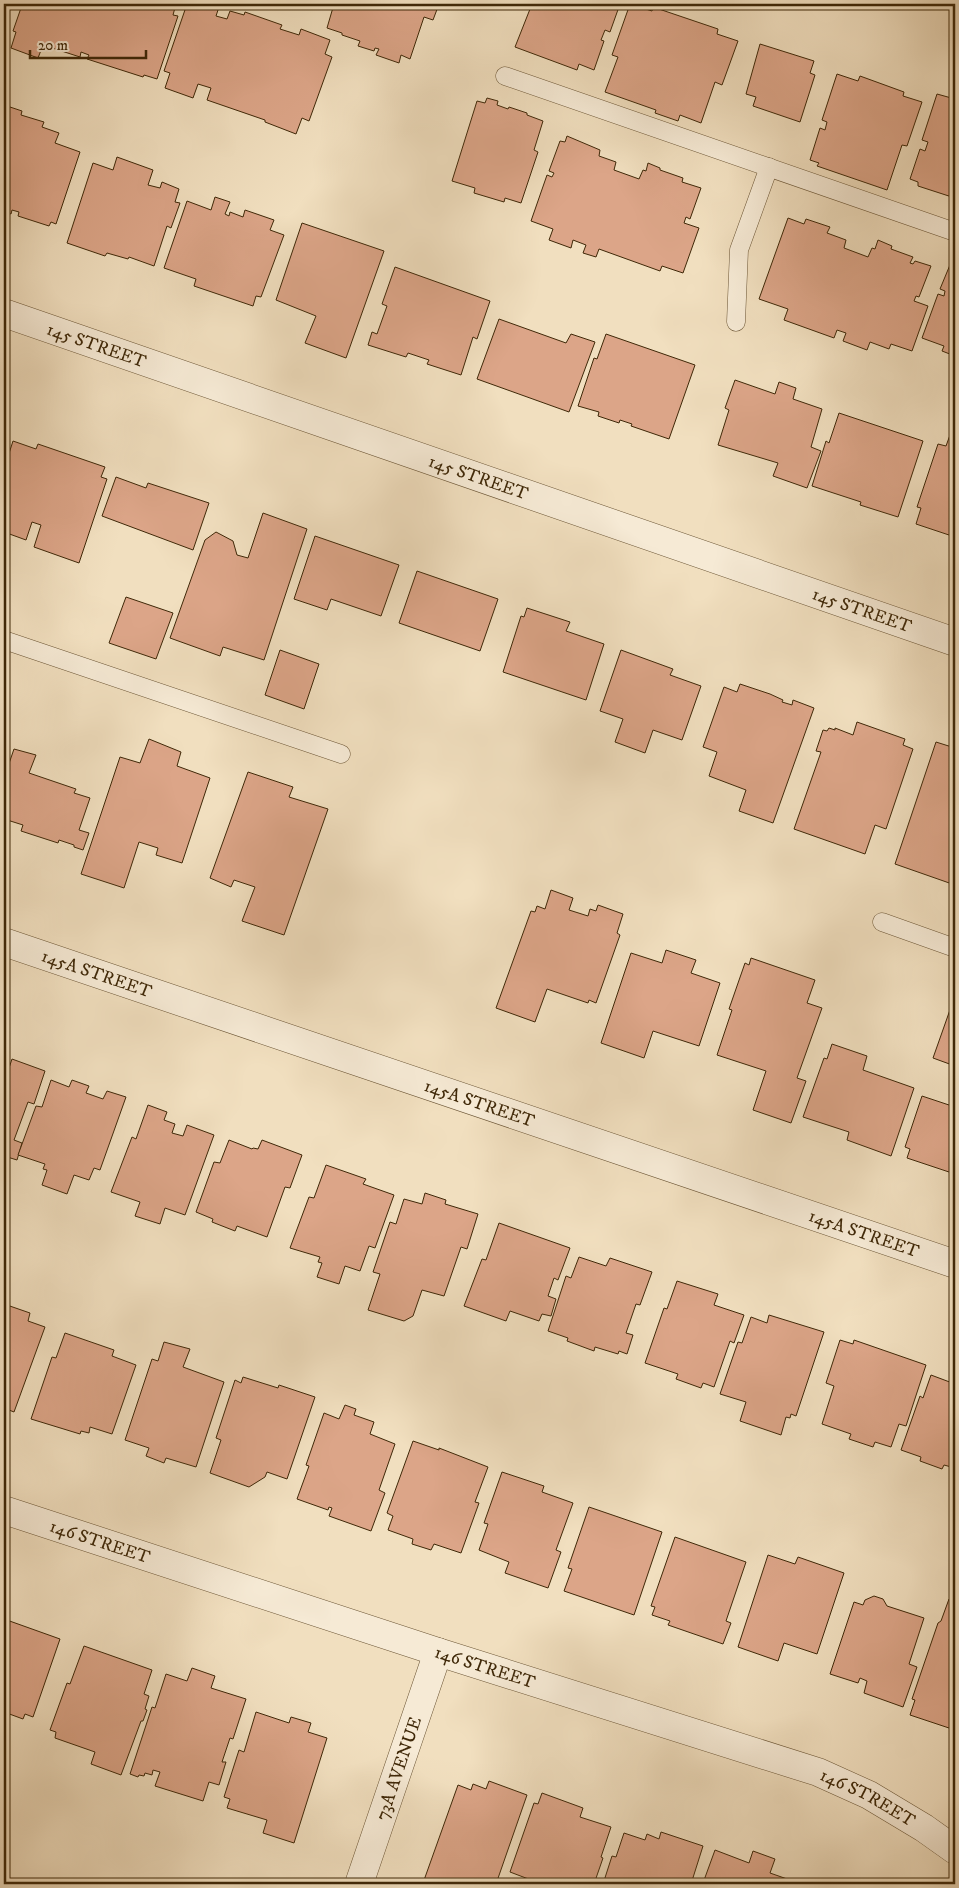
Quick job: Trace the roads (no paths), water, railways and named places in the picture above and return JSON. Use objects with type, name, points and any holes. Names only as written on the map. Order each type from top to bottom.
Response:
[{"type":"street","name":"145 STREET","points":[[4,313],[955,642]]},
{"type":"street","name":"145A STREET","points":[[4,942],[955,1264]]},
{"type":"street","name":"146 STREET","points":[[4,1510],[438,1652],[818,1772],[869,1795],[924,1828],[955,1850]]},
{"type":"street","name":"73A AVENUE","points":[[359,1884],[438,1652]]},
{"type":"lane","points":[[505,76],[955,232]]},
{"type":"lane","points":[[736,322],[739,250],[769,167]]},
{"type":"lane","points":[[4,640],[341,754]]},
{"type":"lane","points":[[882,922],[955,948]]}]
